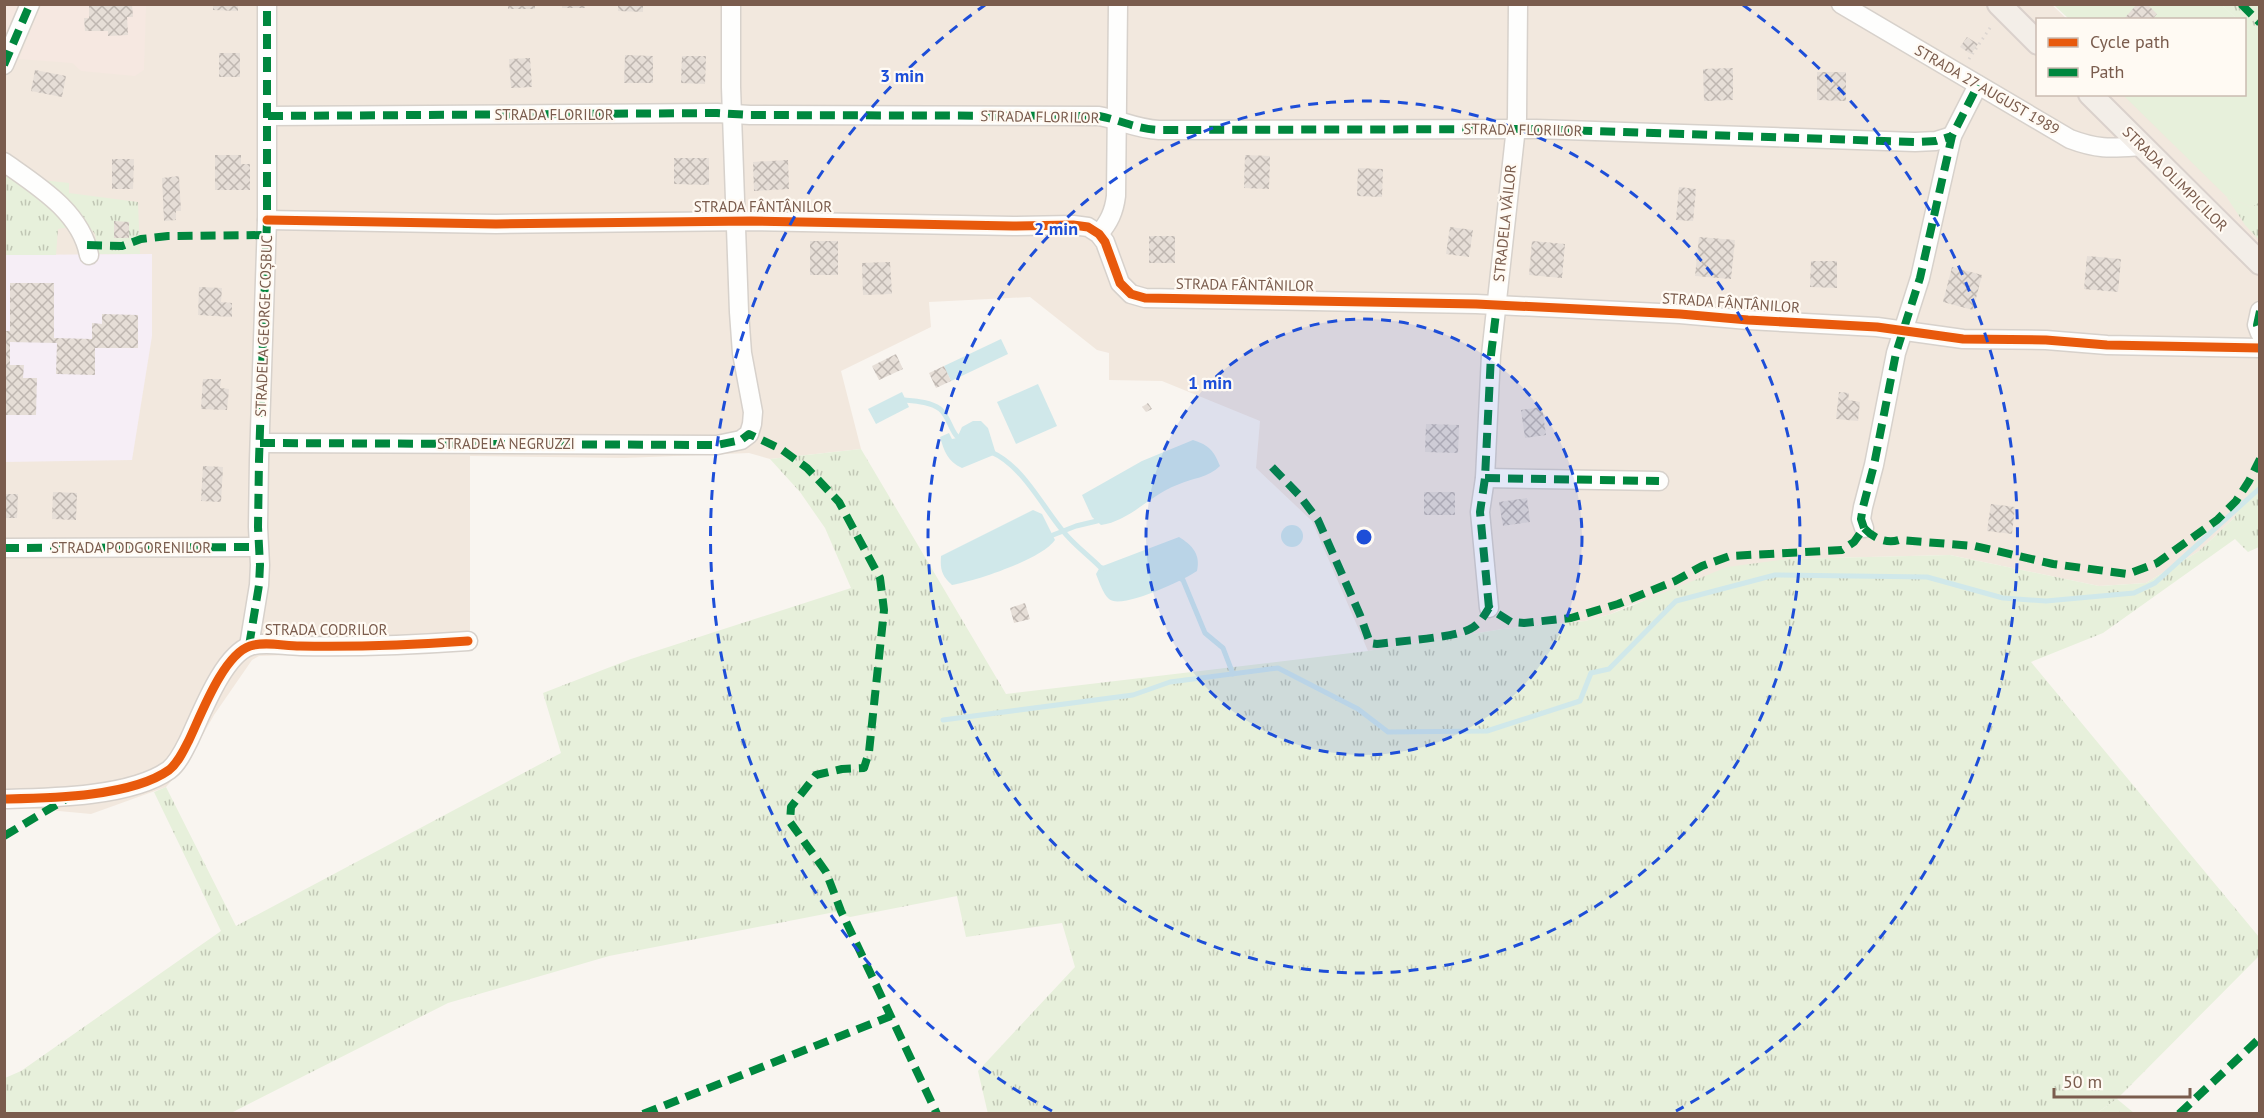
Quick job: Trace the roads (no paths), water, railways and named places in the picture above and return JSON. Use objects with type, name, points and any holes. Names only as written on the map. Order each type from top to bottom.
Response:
[{"type":"main road","points":[[1997,13],[2036,42]]},
{"type":"main road","name":"STRADA OLIMPICILOR","points":[[2092,96],[2259,263]]},
{"type":"street","points":[[4,64],[30,4]]},
{"type":"street","name":"STRADELA GEORGE COȘBUC","points":[[249,646],[259,585],[260,443],[267,220],[267,4]]},
{"type":"street","points":[[731,4],[731,87],[737,221]]},
{"type":"street","points":[[1099,234],[1109,222],[1114,209],[1118,120],[1118,4]]},
{"type":"street","name":"STRADELA VĂILOR","points":[[1489,608],[1480,512],[1485,478],[1491,355],[1516,129],[1518,4]]},
{"type":"street","name":"STRADA 27 AUGUST 1989","points":[[1841,4],[2070,139],[2092,147],[2142,146]]},
{"type":"street","points":[[1864,528],[1861,519],[1863,507],[1902,330],[1920,278],[1952,136],[1978,85]]},
{"type":"street","name":"STRADA FLORILOR","points":[[268,117],[733,114],[1099,116],[1142,129],[1159,130],[1516,129],[1915,142],[1936,141],[1952,136]]},
{"type":"street","points":[[4,162],[67,212],[87,240],[89,255]]},
{"type":"street","name":"STRADA FÂNTÂNILOR","points":[[267,220],[496,224],[737,221],[1073,225],[1088,227],[1099,234],[1105,242],[1114,272],[1120,283],[1131,294],[1145,298],[1497,305],[1680,314],[1902,330],[1963,339],[2259,348]]},
{"type":"street","name":"STRADELA NEGRUZZI","points":[[260,443],[717,445],[741,440],[749,434],[753,412],[742,352],[737,221]]},
{"type":"street","points":[[2259,311],[2257,325],[2259,333]]},
{"type":"street","points":[[1485,478],[1659,481]]},
{"type":"street","name":"STRADA PODGORENILOR","points":[[4,548],[258,548]]},
{"type":"street","name":"STRADA CODRILOR","points":[[4,799],[71,796],[140,784],[164,773],[182,754],[227,665],[249,646],[262,644],[394,645],[468,641]]},
{"type":"water","points":[[1001,339],[1008,354],[951,381],[944,366]]},
{"type":"water","points":[[1038,384],[1057,426],[1016,444],[997,402]]},
{"type":"water","points":[[902,392],[909,407],[876,424],[868,409]]},
{"type":"water","points":[[973,421],[981,421],[988,428],[996,454],[962,468],[947,456],[940,437],[949,433],[952,439],[957,438],[962,427]]},
{"type":"water","points":[[1193,440],[1210,449],[1220,466],[1205,475],[1167,489],[1131,513],[1111,523],[1101,525],[1092,517],[1082,495],[1142,461]]},
{"type":"water","points":[[1033,510],[1042,514],[1055,540],[1048,547],[1023,562],[976,579],[952,585],[946,579],[941,569],[941,556]]},
{"type":"water","points":[[1292,525],[1300,528],[1303,536],[1300,544],[1292,547],[1284,544],[1281,536],[1284,528]]},
{"type":"water","points":[[1179,537],[1194,551],[1198,560],[1197,571],[1167,587],[1126,601],[1116,601],[1107,597],[1096,574],[1100,567]]},
{"type":"waterway","points":[[905,400],[928,403],[940,409],[956,435],[963,441]]},
{"type":"waterway","points":[[991,452],[1002,458],[1022,476],[1067,536],[1105,569]]},
{"type":"waterway","points":[[943,720],[1133,695],[1170,682],[1278,668],[1358,709],[1388,732],[1487,731],[1580,701],[1591,673],[1609,669],[1676,601],[1775,575],[1927,577],[2003,598],[2046,601],[2134,593],[2155,583],[2260,488]]},
{"type":"waterway","points":[[1053,535],[1097,521]]},
{"type":"waterway","points":[[1178,577],[1183,580],[1205,633],[1223,648],[1233,674]]}]
